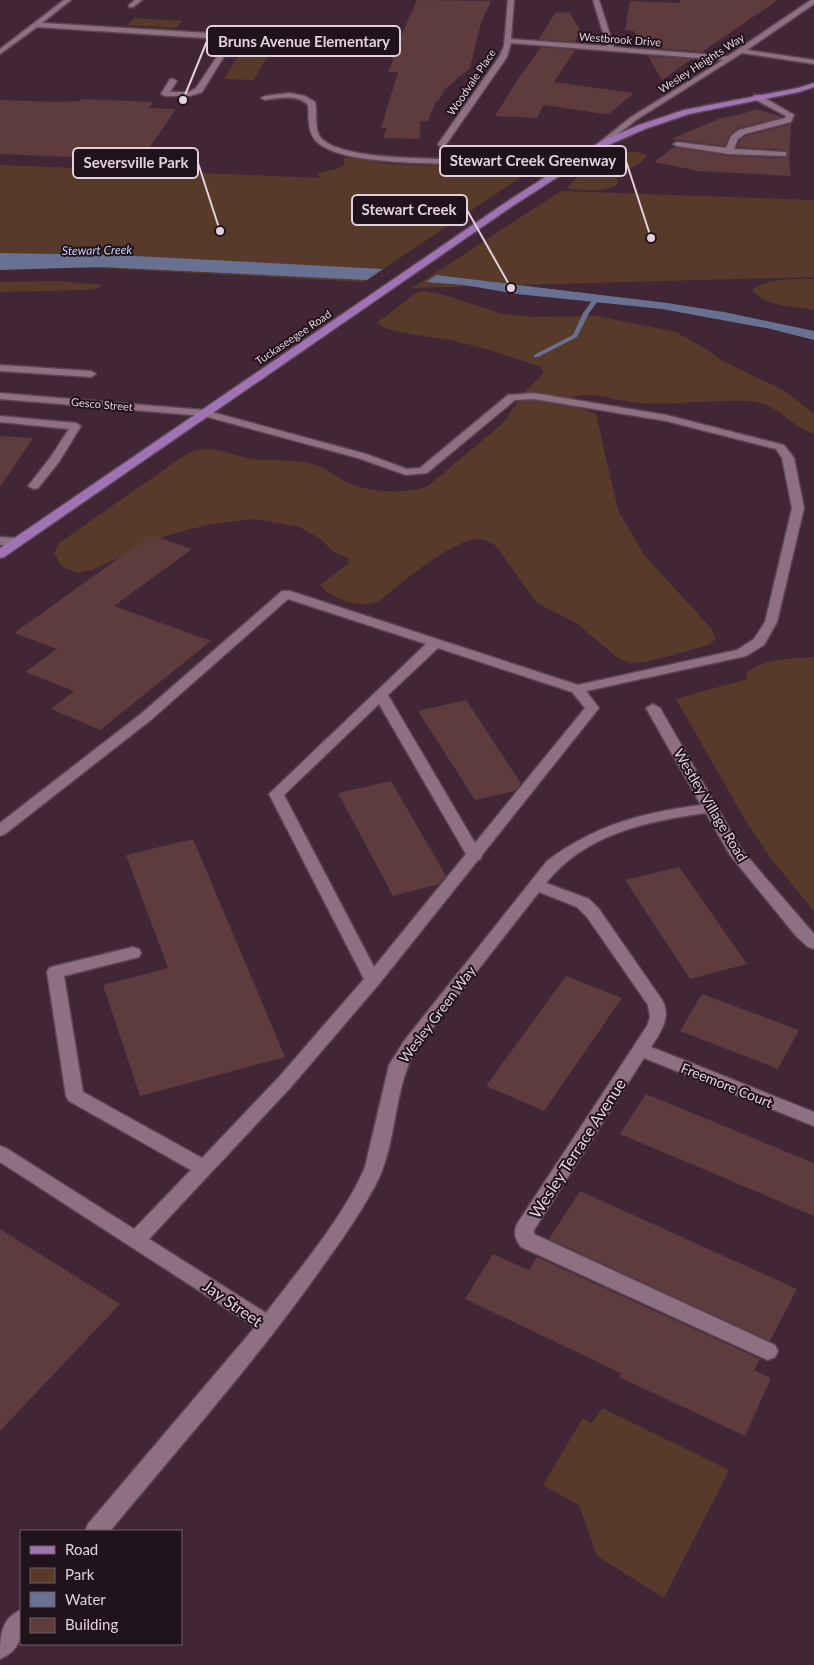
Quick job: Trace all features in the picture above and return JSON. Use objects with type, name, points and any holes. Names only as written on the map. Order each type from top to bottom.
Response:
[{"type":"main road","points":[[799,90],[814,85]]},
{"type":"main road","points":[[799,90],[814,91]]},
{"type":"main road","name":"Tuckaseegee Road","points":[[0,554],[508,205],[603,144],[642,127],[688,112],[799,90]]},
{"type":"street","points":[[0,52],[68,0]]},
{"type":"street","points":[[131,6],[139,0]]},
{"type":"street","name":"Woodvale Place","points":[[442,144],[500,62],[507,46],[511,0]]},
{"type":"street","points":[[596,0],[611,49]]},
{"type":"street","name":"Wesley Heights Way","points":[[603,144],[618,128],[647,108],[663,101],[731,58],[814,1]]},
{"type":"street","points":[[36,25],[215,36],[227,39],[230,42],[199,90],[190,94],[165,94],[173,81]]},
{"type":"street","name":"Westbrook Drive","points":[[506,41],[731,58]]},
{"type":"street","points":[[742,50],[814,62]]},
{"type":"street","points":[[265,98],[291,96],[309,100],[312,104],[316,136],[320,142],[346,152],[383,158],[476,163],[551,176]]},
{"type":"street","points":[[729,152],[734,138],[742,132],[788,120],[790,115],[786,112],[757,97]]},
{"type":"street","points":[[677,144],[729,152],[783,154]]},
{"type":"street","points":[[0,368],[90,374]]},
{"type":"street","name":"Gesco Street","points":[[0,396],[204,413],[362,456],[406,472],[423,471],[512,397],[534,396],[666,418],[780,447],[788,458],[798,508],[771,622],[759,642],[741,653],[576,689]]},
{"type":"street","points":[[0,420],[76,426],[55,460],[34,486]]},
{"type":"street","points":[[0,541],[17,542]]},
{"type":"street","points":[[0,831],[147,716],[286,594],[576,689],[592,708],[475,856],[373,980],[285,1082],[137,1239]]},
{"type":"street","points":[[373,980],[276,794],[436,642]]},
{"type":"street","points":[[380,694],[475,856]]},
{"type":"street","name":"Westley Village Road","points":[[653,708],[735,852],[802,932],[814,943]]},
{"type":"street","name":"Wesley Green Way","points":[[269,1325],[336,1232],[368,1182],[374,1167],[398,1065],[410,1045],[552,865],[569,851],[611,828],[661,815],[710,808]]},
{"type":"street","name":"Wesley Terrace Avenue","points":[[537,885],[583,904],[593,913],[656,1004],[658,1017],[655,1027],[524,1229],[524,1236],[528,1241],[768,1351]]},
{"type":"street","points":[[133,953],[55,972],[74,1096],[204,1168]]},
{"type":"street","name":"Freemore Court","points":[[640,1050],[814,1119]]},
{"type":"street","name":"Jay Street","points":[[0,1153],[269,1325],[97,1530]]},
{"type":"street","points":[[0,1647],[20,1622]]},
{"type":"green space","points":[[134,18],[183,21],[176,28],[127,25]]},
{"type":"green space","points":[[238,56],[267,57],[254,80],[224,79]]},
{"type":"green space","points":[[626,152],[647,155],[638,164],[618,176],[617,185],[606,189],[593,190],[567,188],[594,167]]},
{"type":"green space","points":[[349,157],[391,164],[472,168],[520,178],[364,282],[0,263],[0,165],[322,178],[318,173],[340,168],[345,165],[343,159]]},
{"type":"green space","points":[[561,191],[814,200],[814,277],[412,288]]},
{"type":"green space","points":[[814,279],[814,310],[772,303],[764,300],[752,290],[774,281]]},
{"type":"green space","points":[[58,281],[102,285],[100,288],[86,290],[0,292],[0,282]]},
{"type":"green space","points":[[425,291],[444,295],[499,313],[530,317],[596,316],[676,332],[721,360],[785,391],[814,414],[814,433],[812,433],[767,405],[752,401],[643,403],[591,395],[576,396],[568,399],[568,401],[581,409],[596,414],[618,510],[644,555],[711,628],[716,639],[709,645],[646,662],[631,663],[619,659],[576,623],[537,603],[496,546],[481,539],[467,541],[454,547],[413,574],[379,601],[364,604],[339,599],[320,585],[348,564],[348,558],[334,552],[319,538],[299,527],[256,519],[211,524],[168,535],[92,570],[77,573],[61,566],[54,553],[59,543],[193,451],[217,450],[256,459],[308,463],[324,468],[346,482],[375,490],[409,491],[428,486],[502,424],[527,390],[543,373],[541,367],[498,353],[455,341],[392,330],[377,323],[416,293]]},
{"type":"green space","points":[[814,657],[814,911],[772,860],[747,823],[676,699],[747,679],[746,673],[761,664],[779,660]]},
{"type":"green space","points":[[602,1408],[729,1470],[664,1598],[597,1556],[579,1505],[543,1485],[583,1418],[592,1423]]},
{"type":"water","points":[[0,253],[115,255],[383,269],[367,280],[101,267],[0,270]]},
{"type":"water","points":[[436,275],[667,303],[724,312],[814,331],[814,340],[771,329],[662,309],[517,294],[464,285],[426,282]]},
{"type":"building","points":[[417,0],[491,1],[481,23],[470,68],[444,90],[439,101],[436,101],[428,121],[420,121],[420,139],[383,138],[387,128],[381,128],[398,72],[388,72],[394,58],[391,58]]},
{"type":"building","points":[[680,0],[778,0],[702,52],[643,47],[634,31],[625,30],[630,1],[680,3]]},
{"type":"building","points":[[569,12],[580,30],[575,42],[539,39],[555,13]]},
{"type":"building","points":[[541,47],[575,50],[554,82],[634,93],[610,113],[604,114],[544,105],[537,118],[495,116]]},
{"type":"building","points":[[648,56],[692,59],[662,80]]},
{"type":"building","points":[[81,99],[153,102],[149,108],[176,109],[141,160],[0,154],[0,100],[58,102],[80,101]]},
{"type":"building","points":[[756,109],[783,117],[738,128],[729,135],[725,146],[671,139],[721,118]]},
{"type":"building","points":[[791,124],[789,161],[791,176],[698,171],[654,162],[674,147],[729,156],[786,158],[788,156],[786,150],[737,147],[740,140],[746,136]]},
{"type":"building","points":[[0,436],[33,438],[0,487]]},
{"type":"building","points":[[151,535],[192,549],[114,606],[211,641],[100,730],[51,709],[74,691],[25,672],[57,649],[14,633]]},
{"type":"building","points":[[466,700],[521,783],[515,791],[475,800],[418,711]]},
{"type":"building","points":[[391,781],[446,876],[439,884],[393,896],[338,793]]},
{"type":"building","points":[[193,839],[285,1057],[140,1096],[103,985],[168,968],[126,855]]},
{"type":"building","points":[[679,867],[747,964],[690,979],[625,880]]},
{"type":"building","points":[[566,976],[622,998],[544,1111],[486,1086]]},
{"type":"building","points":[[702,994],[799,1030],[778,1069],[680,1031]]},
{"type":"building","points":[[646,1094],[814,1163],[814,1216],[620,1134]]},
{"type":"building","points":[[580,1191],[797,1289],[770,1341],[549,1239]]},
{"type":"building","points":[[0,1229],[120,1304],[0,1431]]},
{"type":"building","points":[[493,1254],[529,1270],[537,1257],[760,1359],[754,1370],[771,1378],[745,1436],[619,1377],[621,1373],[465,1299]]},
{"type":"waterway","points":[[536,356],[575,336],[586,313],[595,301],[594,298]]},
{"type":"place","name":"Bruns Avenue Elementary","points":[[183,100]]},
{"type":"place","name":"Seversville Park","points":[[220,231]]},
{"type":"place","name":"Stewart Creek Greenway","points":[[651,238]]},
{"type":"place","name":"Stewart Creek","points":[[511,288]]}]
